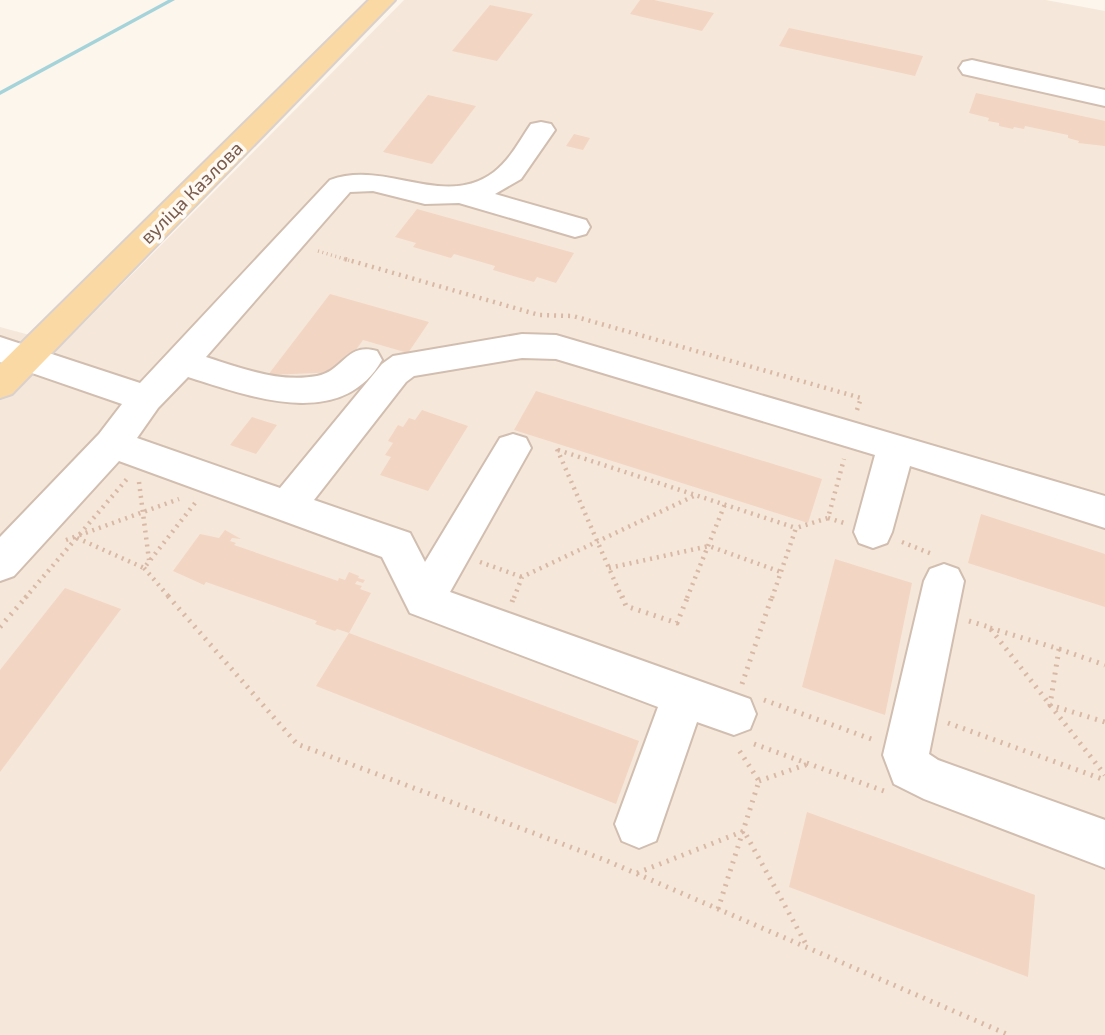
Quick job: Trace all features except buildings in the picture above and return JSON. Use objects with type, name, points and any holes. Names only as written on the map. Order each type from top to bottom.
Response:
[{"type":"main road","name":"вуліца Казлова","points":[[0,385],[14,353],[383,0]]},
{"type":"lane","points":[[972,68],[1105,99]]},
{"type":"lane","points":[[0,564],[120,460],[146,400],[340,186],[350,181],[366,180],[426,195],[457,193],[502,180],[514,169],[541,130]]},
{"type":"lane","points":[[457,193],[575,227]]},
{"type":"lane","points":[[288,505],[394,373],[405,365],[522,346],[556,347],[1105,512]]},
{"type":"lane","points":[[14,353],[146,400]]},
{"type":"lane","points":[[182,362],[278,389],[302,393],[323,390],[343,382],[356,372],[365,360]]},
{"type":"lane","points":[[873,532],[896,447]]},
{"type":"lane","points":[[424,600],[513,448]]},
{"type":"lane","points":[[120,460],[288,505],[396,545],[424,600],[684,697],[742,722]]},
{"type":"lane","points":[[937,585],[916,712],[906,755],[910,768],[924,778],[1105,844]]},
{"type":"lane","points":[[639,824],[684,697]]},
{"type":"path","points":[[725,504],[677,623],[626,606],[557,449],[725,504],[796,528]]},
{"type":"path","points":[[0,627],[77,538],[120,460]]},
{"type":"path","points":[[139,478],[141,513],[149,561]]},
{"type":"path","points":[[499,628],[522,577],[696,495]]},
{"type":"path","points":[[77,538],[185,497]]},
{"type":"path","points":[[144,568],[198,499]]},
{"type":"path","points":[[828,518],[932,552],[937,585],[989,627],[1105,777]]},
{"type":"path","points":[[77,538],[144,568],[297,744],[636,873],[1009,1035]]},
{"type":"path","points":[[609,568],[709,546],[780,572]]},
{"type":"path","points":[[452,553],[522,577]]},
{"type":"path","points":[[989,627],[1105,665]]},
{"type":"path","points":[[1050,705],[1059,649]]},
{"type":"path","points":[[1050,705],[1105,722]]},
{"type":"path","points":[[916,712],[1105,777]]},
{"type":"path","points":[[718,909],[759,781],[742,722]]},
{"type":"path","points":[[742,722],[876,741]]},
{"type":"path","points":[[742,722],[808,764],[892,794]]},
{"type":"path","points":[[759,781],[808,764]]},
{"type":"path","points":[[636,873],[744,831]]},
{"type":"path","points":[[744,831],[807,946]]},
{"type":"shaded area","points":[[404,0],[1046,0],[1105,11],[1105,1035],[0,1035],[0,327],[63,344]]},
{"type":"waterway","points":[[0,93],[172,0]]}]
